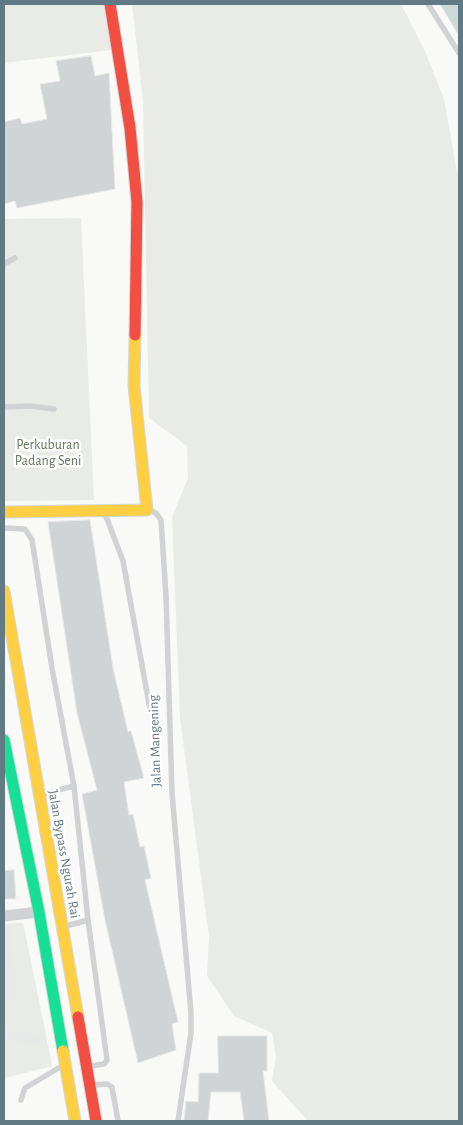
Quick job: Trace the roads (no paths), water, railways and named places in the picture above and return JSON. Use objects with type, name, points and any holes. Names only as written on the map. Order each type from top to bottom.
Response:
[{"type":"main road","points":[[4,512],[147,510],[134,386],[137,202],[130,128],[110,4]]},
{"type":"main road","name":"Jalan Bypass Ngurah Rai","points":[[4,591],[96,1121]]},
{"type":"main road","points":[[4,740],[12,795],[39,912],[75,1121]]},
{"type":"street","points":[[4,916],[39,912]]},
{"type":"lane","points":[[428,4],[459,53]]},
{"type":"lane","points":[[4,264],[15,258]]},
{"type":"lane","points":[[4,407],[30,406],[54,409]]},
{"type":"lane","name":"Jalan Mangening","points":[[147,510],[156,512],[161,520],[166,596],[172,793],[191,1013],[191,1033],[178,1121]]},
{"type":"lane","points":[[104,511],[124,562],[150,709]]},
{"type":"lane","points":[[4,528],[25,529],[32,540],[52,668],[74,786],[88,920],[107,1060],[104,1064],[86,1067]]},
{"type":"lane","points":[[39,795],[74,786]]},
{"type":"lane","points":[[62,927],[88,920]]},
{"type":"lane","points":[[21,1100],[22,1092],[26,1088],[65,1064]]},
{"type":"lane","points":[[89,1085],[107,1084],[112,1087],[118,1121]]},
{"type":"park label","name":"Perkuburan Padang Seni","points":[[48,454]]}]
